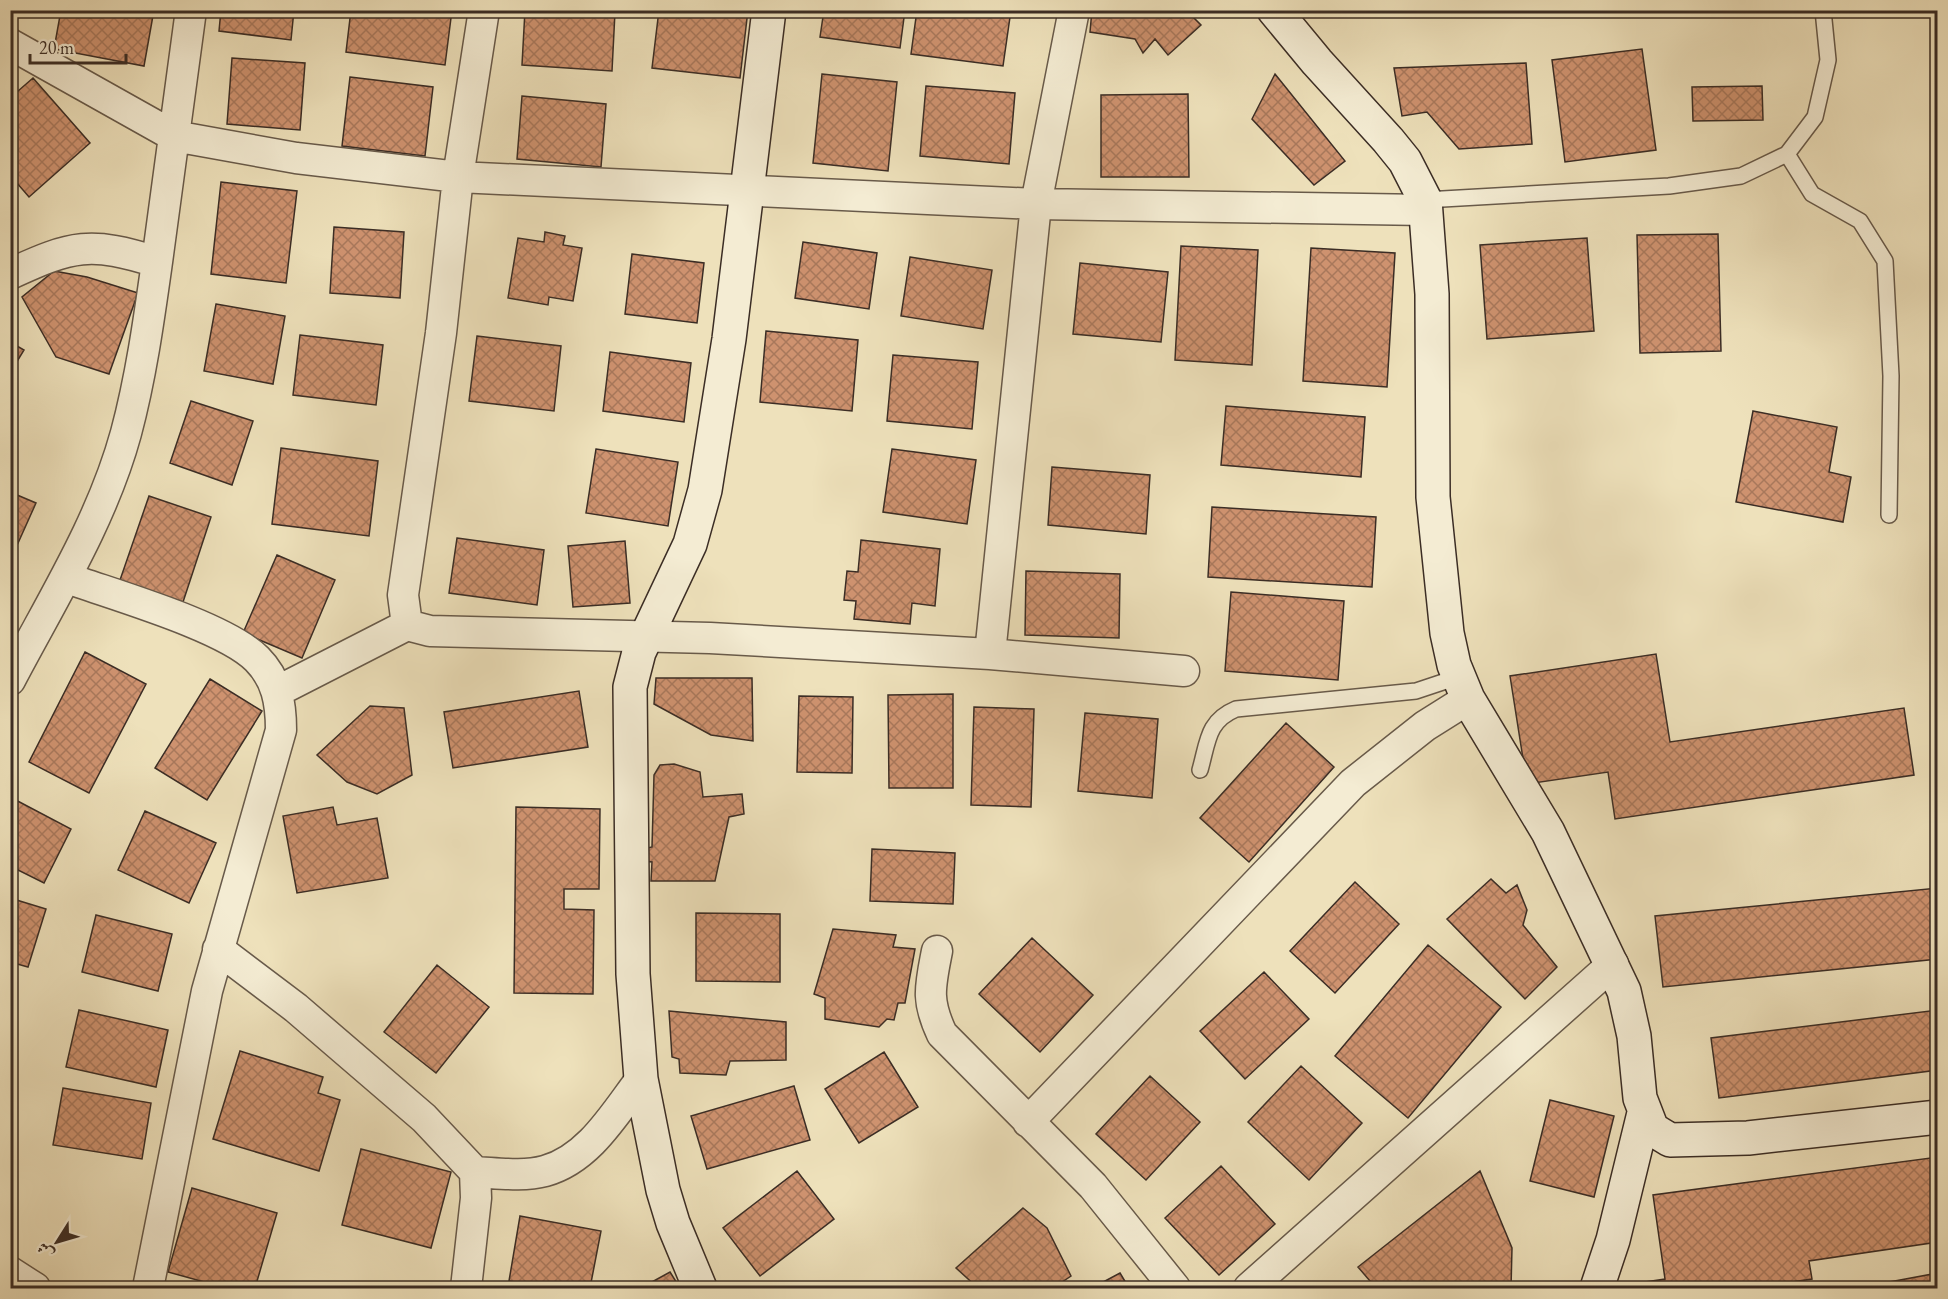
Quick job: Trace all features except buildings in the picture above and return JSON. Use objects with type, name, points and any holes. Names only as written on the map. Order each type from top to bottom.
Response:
[{"type":"main road","points":[[699,1288],[663,1190],[641,1079],[633,974],[630,705],[633,669],[690,544],[705,490],[729,339],[769,10]]},
{"type":"main road","points":[[1274,10],[1317,62],[1388,140],[1405,162],[1425,205],[1432,294],[1433,497],[1448,633],[1463,688],[1548,832],[1613,964],[1632,1019],[1637,1080],[1644,1113],[1658,1135],[1670,1140],[1809,1133],[1938,1117]]},
{"type":"main road","points":[[1598,1288],[1613,1240],[1644,1113]]},
{"type":"street","points":[[10,680],[67,578],[106,488],[126,433],[147,333],[191,10]]},
{"type":"street","points":[[407,625],[403,595],[441,333],[458,177],[484,10]]},
{"type":"street","points":[[990,654],[1036,204],[1074,10]]},
{"type":"street","points":[[10,44],[174,136],[296,158],[458,177],[1036,204],[1425,205]]},
{"type":"street","points":[[10,274],[56,253],[81,248],[129,254],[157,262]]},
{"type":"street","points":[[67,578],[172,615],[238,645],[257,659],[278,691],[281,708],[281,730],[218,949],[187,1084],[148,1288]]},
{"type":"street","points":[[278,691],[407,625],[430,631],[647,635],[990,654],[1184,671]]},
{"type":"street","points":[[1028,1122],[1353,783],[1415,733],[1463,688]]},
{"type":"street","points":[[218,949],[296,1008],[424,1118],[475,1172],[476,1198],[466,1288]]},
{"type":"street","points":[[937,951],[929,993],[934,1018],[942,1034],[1028,1122],[1061,1151],[1093,1186],[1175,1288]]},
{"type":"street","points":[[1249,1288],[1613,964]]},
{"type":"street","points":[[475,1172],[545,1171],[576,1155],[600,1133],[641,1079]]},
{"type":"street","points":[[10,1272],[35,1288]]},
{"type":"lane","points":[[1425,205],[1669,186],[1741,176],[1787,154],[1815,117],[1828,60],[1823,10]]},
{"type":"lane","points":[[1787,154],[1812,194],[1860,221],[1885,261],[1891,376],[1890,515]]},
{"type":"lane","points":[[1200,770],[1212,725],[1224,714],[1236,709],[1463,688]]}]
